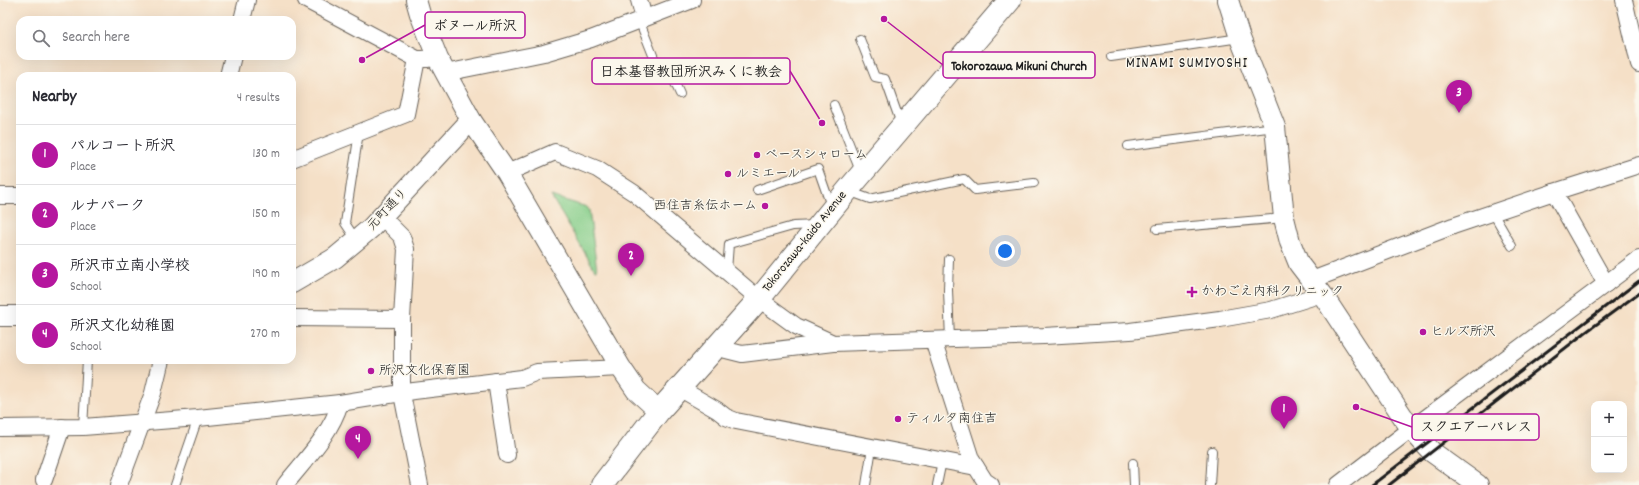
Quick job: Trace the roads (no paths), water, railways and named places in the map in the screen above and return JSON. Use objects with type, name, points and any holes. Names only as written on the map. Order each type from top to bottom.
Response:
[{"type":"main road","name":"Tokorozawa-kaido Avenue","points":[[602,485],[659,411],[714,347],[759,299],[847,191],[1010,0]]},
{"type":"street","points":[[243,16],[247,0]]},
{"type":"street","points":[[306,0],[417,59],[442,66],[544,53],[591,38],[687,1]]},
{"type":"street","points":[[416,0],[420,14],[442,66],[470,120],[507,173],[621,368],[636,390],[659,411]]},
{"type":"street","points":[[639,0],[641,19]]},
{"type":"street","points":[[1228,0],[1240,38],[1275,127],[1284,218],[1290,242],[1299,264],[1317,287],[1411,429],[1432,452],[1472,483]]},
{"type":"street","points":[[1624,0],[1634,21],[1639,64]]},
{"type":"street","points":[[296,157],[406,114],[417,59]]},
{"type":"street","points":[[229,72],[232,60]]},
{"type":"street","name":"元町通り","points":[[296,281],[335,258],[357,241],[382,217],[470,120]]},
{"type":"street","points":[[507,173],[555,152],[596,169],[634,193],[759,299],[796,326],[833,343]]},
{"type":"street","points":[[714,347],[742,354],[833,343],[1044,336],[1154,328],[1271,310],[1317,287],[1453,226],[1639,165]]},
{"type":"street","points":[[1554,192],[1606,284]]},
{"type":"street","points":[[0,196],[16,196]]},
{"type":"street","points":[[382,217],[402,238],[406,249],[402,319],[402,394],[420,485]]},
{"type":"street","points":[[1338,485],[1639,259]]},
{"type":"street","points":[[0,316],[16,316]]},
{"type":"street","points":[[296,318],[402,319]]},
{"type":"street","points":[[933,340],[971,459],[985,481],[992,485]]},
{"type":"street","points":[[119,485],[153,393],[160,364]]},
{"type":"street","points":[[0,428],[83,427],[142,424],[340,403],[414,391],[522,378],[537,372],[621,368]]},
{"type":"street","points":[[496,381],[507,455]]},
{"type":"street","points":[[679,388],[717,410],[726,417],[736,421],[976,467]]},
{"type":"street","points":[[285,485],[322,437],[337,412],[340,403]]},
{"type":"street","points":[[44,480],[62,427]]},
{"type":"lane","points":[[641,19],[660,73],[674,81],[680,94]]},
{"type":"lane","points":[[1110,57],[1240,38]]},
{"type":"lane","points":[[860,39],[875,77],[885,79],[902,126]]},
{"type":"lane","points":[[834,105],[862,174]]},
{"type":"lane","points":[[1128,146],[1275,127]]},
{"type":"lane","points":[[357,241],[345,223],[359,132]]},
{"type":"lane","points":[[757,190],[818,169],[832,209]]},
{"type":"lane","points":[[847,191],[870,199],[964,179],[976,190],[1034,183]]},
{"type":"lane","points":[[1493,213],[1512,246]]},
{"type":"lane","points":[[1157,229],[1284,218]]},
{"type":"lane","points":[[727,272],[729,244],[793,226],[819,226]]},
{"type":"lane","points":[[949,259],[948,290],[950,340]]},
{"type":"lane","points":[[83,427],[86,364]]},
{"type":"lane","points":[[175,485],[198,418]]},
{"type":"lane","points":[[866,485],[872,448]]},
{"type":"lane","points":[[1210,485],[1212,451]]},
{"type":"lane","points":[[937,485],[942,461]]},
{"type":"lane","points":[[1133,463],[1134,485]]},
{"type":"railway","points":[[1372,485],[1639,281]]},
{"type":"railway","points":[[1389,485],[1586,332],[1639,293]]},
{"type":"place","name":"Tokorozawa Mikuni Church","points":[[884,19]]},
{"type":"place","name":"ボヌール所沢","points":[[362,60]]},
{"type":"place","name":"所沢市立南小学校","points":[[1459,113]]},
{"type":"place","name":"日本基督教団所沢みくに教会","points":[[822,123]]},
{"type":"place","name":"ベースシャローム","points":[[757,155]]},
{"type":"place","name":"ルミエール","points":[[728,174]]},
{"type":"place","name":"西住吉糸伝ホーム","points":[[765,206]]},
{"type":"place","name":"ルナパーク","points":[[631,276]]},
{"type":"place","name":"かわごえ内科クリニック","points":[[1192,292]]},
{"type":"place","name":"ヒルズ所沢","points":[[1423,332]]},
{"type":"place","name":"所沢文化保育園","points":[[371,371]]},
{"type":"place","name":"スクエアーパレス","points":[[1356,407]]},
{"type":"place","name":"ティルタ南住吉","points":[[898,419]]},
{"type":"place","name":"パルコート所沢","points":[[1284,429]]},
{"type":"place","name":"所沢文化幼稚園","points":[[358,459]]},
{"type":"district","name":"MINAMI SUMIYOSHI","points":[[1187,64]]}]
